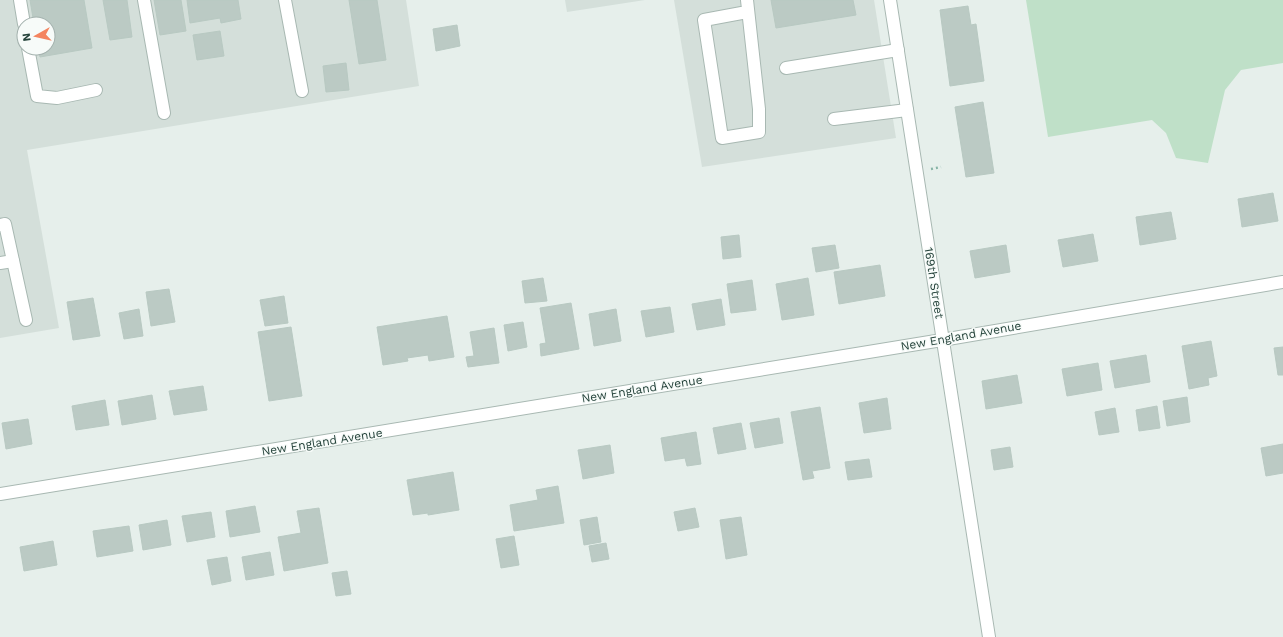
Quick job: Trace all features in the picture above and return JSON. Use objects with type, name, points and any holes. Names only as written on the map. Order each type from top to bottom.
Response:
[{"type":"street","points":[[20,0],[23,16]]},
{"type":"street","points":[[144,0],[164,113]]},
{"type":"street","points":[[285,0],[302,91]]},
{"type":"street","name":"169th Street","points":[[890,0],[989,637]]},
{"type":"street","points":[[747,6],[759,109],[759,132],[722,138],[704,20],[747,6]]},
{"type":"street","points":[[786,68],[898,50]]},
{"type":"street","points":[[30,56],[37,96],[57,98],[96,90]]},
{"type":"street","points":[[834,119],[907,110]]},
{"type":"street","points":[[0,225],[5,224],[26,320]]},
{"type":"street","points":[[0,263],[13,261]]},
{"type":"street","name":"New England Avenue","points":[[0,494],[942,340],[1283,282]]},
{"type":"shaded area","points":[[0,0],[406,0],[419,86],[27,150],[59,328],[0,338]]},
{"type":"shaded area","points":[[565,0],[645,0],[567,12]]},
{"type":"shaded area","points":[[674,0],[874,0],[896,138],[702,167]]},
{"type":"green space","points":[[1026,0],[1283,0],[1283,63],[1241,70],[1225,90],[1208,163],[1176,158],[1166,133],[1152,120],[1048,137]]},
{"type":"building","points":[[30,0],[84,0],[92,48],[56,54],[56,16],[33,16]]},
{"type":"building","points":[[103,0],[127,0],[132,37],[110,40]]},
{"type":"building","points":[[154,0],[181,0],[186,31],[160,35]]},
{"type":"building","points":[[187,0],[238,0],[241,19],[221,23],[220,18],[190,23]]},
{"type":"building","points":[[349,0],[377,0],[386,60],[359,64]]},
{"type":"building","points":[[771,0],[853,0],[856,15],[776,28]]},
{"type":"building","points":[[968,6],[971,25],[976,24],[984,81],[950,86],[940,10]]},
{"type":"building","points":[[457,25],[460,46],[436,51],[433,29]]},
{"type":"building","points":[[220,31],[224,56],[197,60],[193,35]]},
{"type":"building","points":[[346,63],[349,90],[326,92],[323,66]]},
{"type":"building","points":[[983,102],[994,173],[966,177],[955,107]]},
{"type":"building","points":[[1273,193],[1278,221],[1242,227],[1238,199]]},
{"type":"building","points":[[1171,212],[1176,239],[1140,245],[1136,217]]},
{"type":"building","points":[[1093,234],[1098,261],[1063,267],[1058,240]]},
{"type":"building","points":[[739,235],[741,257],[723,259],[721,237]]},
{"type":"building","points":[[835,245],[839,268],[816,272],[812,248]]},
{"type":"building","points":[[1006,245],[1010,272],[975,278],[970,251]]},
{"type":"building","points":[[880,265],[885,296],[839,304],[834,272]]},
{"type":"building","points":[[543,278],[547,301],[525,303],[522,281]]},
{"type":"building","points":[[808,278],[814,315],[782,320],[776,284]]},
{"type":"building","points":[[752,280],[756,310],[731,313],[727,284]]},
{"type":"building","points":[[169,289],[175,322],[151,326],[146,292]]},
{"type":"building","points":[[284,296],[288,323],[265,326],[260,300]]},
{"type":"building","points":[[93,298],[100,336],[73,340],[67,302]]},
{"type":"building","points":[[721,299],[725,325],[697,330],[692,304]]},
{"type":"building","points":[[571,303],[579,349],[541,356],[540,344],[546,343],[540,308]]},
{"type":"building","points":[[670,307],[674,332],[646,337],[641,311]]},
{"type":"building","points":[[139,309],[143,336],[124,339],[119,313]]},
{"type":"building","points":[[616,309],[621,341],[594,346],[589,314]]},
{"type":"building","points":[[447,316],[454,357],[429,361],[428,355],[407,358],[408,361],[383,365],[377,327]]},
{"type":"building","points":[[523,322],[527,347],[508,351],[504,325]]},
{"type":"building","points":[[291,327],[302,396],[269,401],[258,332]]},
{"type":"building","points":[[494,328],[499,363],[468,367],[466,357],[474,356],[470,332]]},
{"type":"building","points":[[1211,341],[1217,376],[1208,378],[1209,385],[1189,389],[1182,346]]},
{"type":"building","points":[[1283,347],[1283,375],[1278,375],[1274,348]]},
{"type":"building","points":[[1146,355],[1150,382],[1115,388],[1110,361]]},
{"type":"building","points":[[1098,363],[1102,390],[1067,396],[1062,369]]},
{"type":"building","points":[[1017,375],[1022,403],[986,409],[982,381]]},
{"type":"building","points":[[203,386],[207,410],[174,415],[169,391]]},
{"type":"building","points":[[152,395],[156,419],[122,425],[118,401]]},
{"type":"building","points":[[1187,397],[1190,422],[1167,426],[1163,401]]},
{"type":"building","points":[[887,398],[891,429],[864,433],[859,403]]},
{"type":"building","points":[[105,400],[109,425],[76,430],[72,406]]},
{"type":"building","points":[[1157,406],[1160,428],[1139,431],[1136,410]]},
{"type":"building","points":[[820,407],[830,468],[812,471],[814,478],[803,480],[791,412]]},
{"type":"building","points":[[1115,408],[1119,432],[1099,435],[1095,412]]},
{"type":"building","points":[[779,418],[783,443],[755,448],[750,423]]},
{"type":"building","points":[[28,419],[32,444],[6,449],[2,423]]},
{"type":"building","points":[[741,423],[746,449],[718,454],[713,428]]},
{"type":"building","points":[[696,432],[701,464],[687,466],[685,458],[665,461],[661,438]]},
{"type":"building","points":[[1283,444],[1283,473],[1266,476],[1261,448]]},
{"type":"building","points":[[610,445],[614,473],[583,479],[578,450]]},
{"type":"building","points":[[1010,447],[1013,467],[994,470],[991,450]]},
{"type":"building","points":[[869,459],[872,477],[848,480],[845,462]]},
{"type":"building","points":[[453,472],[459,510],[428,515],[428,513],[413,515],[407,480]]},
{"type":"building","points":[[558,486],[564,523],[514,531],[510,505],[538,500],[536,490]]},
{"type":"building","points":[[255,506],[260,532],[230,537],[226,511]]},
{"type":"building","points":[[319,508],[328,563],[284,571],[278,537],[301,533],[297,511]]},
{"type":"building","points":[[695,508],[699,527],[678,531],[674,512]]},
{"type":"building","points":[[211,512],[215,537],[187,542],[182,516]]},
{"type":"building","points":[[597,517],[601,542],[584,545],[580,520]]},
{"type":"building","points":[[741,517],[747,555],[726,559],[720,520]]},
{"type":"building","points":[[167,520],[171,545],[143,550],[139,525]]},
{"type":"building","points":[[129,526],[133,551],[97,557],[93,531]]},
{"type":"building","points":[[514,536],[519,565],[501,568],[496,539]]},
{"type":"building","points":[[53,541],[57,565],[24,571],[20,547]]},
{"type":"building","points":[[606,543],[609,559],[592,562],[589,546]]},
{"type":"building","points":[[270,552],[274,575],[246,580],[242,557]]},
{"type":"building","points":[[227,557],[231,581],[212,585],[207,560]]},
{"type":"building","points":[[347,571],[351,594],[336,596],[332,573]]}]
